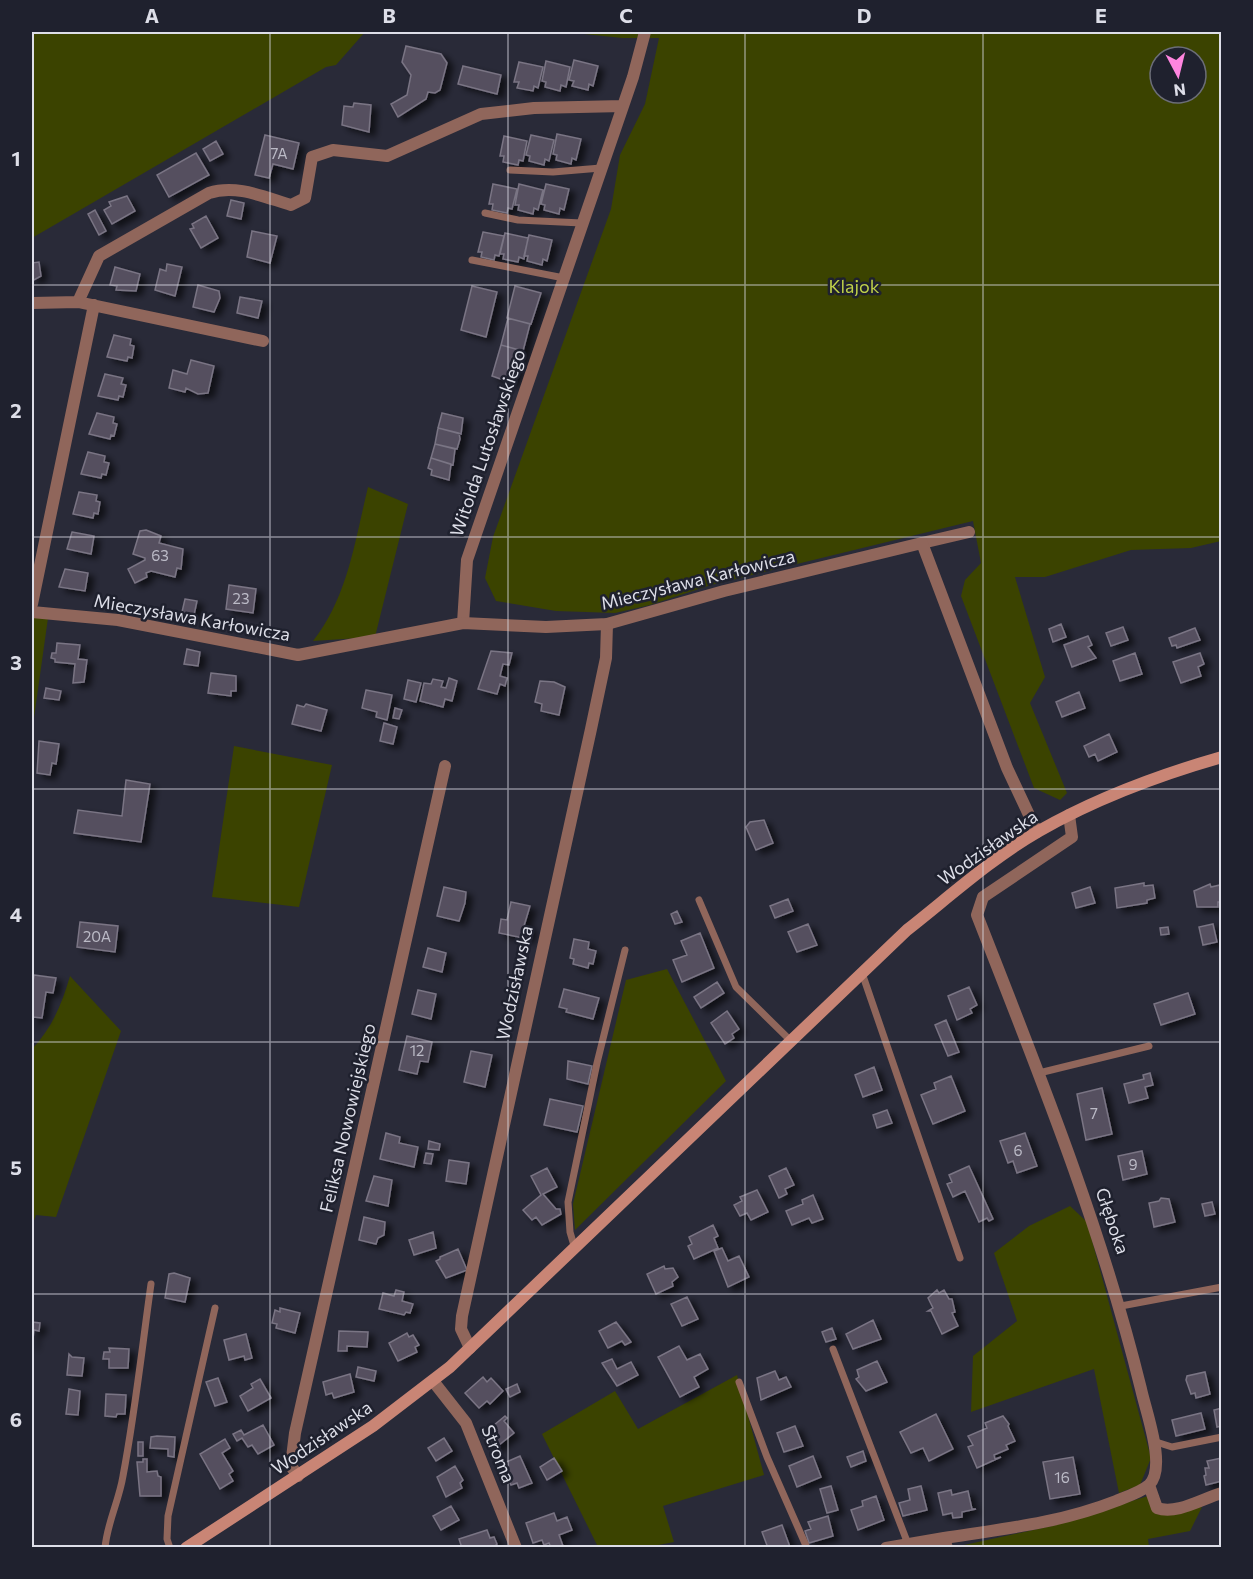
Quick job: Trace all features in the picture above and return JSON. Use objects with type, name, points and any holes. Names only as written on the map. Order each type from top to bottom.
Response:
[{"type":"main road","name":"Wodzisławska","points":[[186,1548],[374,1426],[433,1381],[575,1249],[907,930],[1037,832],[1069,815],[1154,779],[1221,757]]},
{"type":"street","name":"Witolda Lutosławskiego","points":[[463,623],[467,560],[622,106],[645,32]]},
{"type":"street","points":[[78,302],[99,256],[209,193],[222,189],[234,189],[291,205],[305,198],[312,157],[333,150],[387,156],[481,114],[534,108],[622,106]]},
{"type":"street","points":[[32,303],[78,302],[263,341]]},
{"type":"street","points":[[32,604],[93,305]]},
{"type":"street","name":"Mieczysława Karłowicza","points":[[32,612],[118,620],[298,655],[463,623],[546,627],[607,624],[723,591],[969,532]]},
{"type":"street","points":[[922,543],[1007,768],[1037,832]]},
{"type":"street","name":"Wodzisławska","points":[[470,1348],[461,1329],[462,1316],[606,658],[607,624]]},
{"type":"street","name":"Feliksa Nowowiejskiego","points":[[298,1476],[291,1466],[295,1433],[445,766]]},
{"type":"street","name":"Głęboka","points":[[1069,815],[1072,837],[983,897],[977,915],[1094,1220],[1120,1306],[1153,1441],[1157,1472],[1149,1485]]},
{"type":"street","name":"Stroma","points":[[433,1381],[466,1423],[516,1548]]},
{"type":"street","points":[[886,1548],[908,1544],[946,1543],[1052,1522],[1092,1510],[1149,1485],[1157,1508],[1162,1510],[1221,1493]]},
{"type":"lane","points":[[510,170],[553,172],[601,168]]},
{"type":"lane","points":[[485,213],[518,220],[582,223]]},
{"type":"lane","points":[[472,260],[564,278]]},
{"type":"lane","points":[[699,900],[736,987],[791,1041]]},
{"type":"lane","points":[[575,1249],[570,1232],[568,1202],[597,1063],[625,950]]},
{"type":"lane","points":[[862,973],[960,1258]]},
{"type":"lane","points":[[1039,1073],[1149,1046]]},
{"type":"lane","points":[[105,1548],[106,1534],[121,1489],[129,1444],[151,1284]]},
{"type":"lane","points":[[1120,1306],[1221,1287]]},
{"type":"lane","points":[[170,1548],[167,1539],[168,1516],[215,1308]]},
{"type":"lane","points":[[833,1349],[908,1544]]},
{"type":"lane","points":[[739,1382],[767,1457],[807,1548]]},
{"type":"lane","points":[[1153,1441],[1172,1447],[1221,1437]]},
{"type":"green space","points":[[32,32],[365,32],[336,65],[326,67],[32,238]]},
{"type":"green space","name":"Klajok","points":[[565,32],[1221,32],[1221,541],[1191,548],[1131,550],[1045,577],[1015,577],[1045,677],[1030,703],[1067,793],[1060,800],[1034,788],[961,596],[965,580],[981,563],[973,521],[711,585],[650,605],[615,613],[556,611],[496,601],[485,578],[493,537],[611,209],[620,155],[645,104],[659,38],[622,38]]},
{"type":"green space","points":[[368,487],[408,504],[375,637],[313,641],[335,606],[342,587]]},
{"type":"green space","points":[[32,616],[48,618],[32,732]]},
{"type":"green space","points":[[234,746],[332,765],[299,907],[212,897]]},
{"type":"green space","points":[[667,969],[726,1081],[575,1230],[573,1204],[626,980]]},
{"type":"green space","points":[[70,976],[121,1031],[56,1217],[36,1215],[32,1226],[32,1049],[56,1015]]},
{"type":"green space","points":[[1070,1206],[1087,1222],[1151,1458],[1140,1485],[1119,1493],[1094,1369],[971,1412],[973,1356],[1017,1321],[994,1253],[1029,1226]]},
{"type":"green space","points":[[737,1375],[764,1475],[663,1506],[674,1542],[648,1547],[598,1547],[542,1434],[615,1391],[638,1429]]},
{"type":"green space","points":[[1148,1496],[1165,1514],[1202,1507],[1190,1531],[1148,1539],[1149,1547],[955,1547],[1052,1526]]},
{"type":"building","points":[[406,46],[441,54],[447,63],[440,90],[435,93],[428,92],[426,99],[398,117],[391,104],[407,95],[411,75],[402,62]]},
{"type":"building","points":[[574,60],[598,66],[593,86],[589,84],[588,90],[572,86],[574,81],[569,80]]},
{"type":"building","points":[[546,61],[570,67],[566,87],[561,85],[560,91],[545,87],[546,82],[542,81]]},
{"type":"building","points":[[519,62],[543,67],[538,88],[534,86],[533,91],[517,88],[519,82],[514,82]]},
{"type":"building","points":[[463,66],[501,75],[497,94],[458,84]]},
{"type":"building","points":[[354,103],[371,105],[369,132],[342,125],[344,106],[353,107]]},
{"type":"building","points":[[557,134],[581,139],[576,160],[572,158],[571,164],[556,160],[557,155],[553,154]]},
{"type":"building","points":[[265,135],[299,143],[293,169],[273,164],[269,178],[255,175]]},
{"type":"building","points":[[531,135],[554,140],[549,161],[545,159],[544,165],[529,161],[530,156],[526,155]]},
{"type":"building","points":[[504,136],[527,141],[523,161],[519,160],[518,165],[503,162],[504,156],[500,156]]},
{"type":"building","points":[[216,141],[223,154],[210,161],[203,149]]},
{"type":"building","points":[[196,153],[209,175],[169,197],[157,175]]},
{"type":"building","points":[[493,184],[517,189],[512,209],[508,208],[507,213],[492,210],[493,204],[489,204]]},
{"type":"building","points":[[519,184],[543,190],[538,210],[534,208],[533,214],[518,210],[519,205],[515,205]]},
{"type":"building","points":[[546,184],[569,189],[564,210],[560,208],[559,214],[544,210],[545,205],[541,204]]},
{"type":"building","points":[[127,196],[135,211],[112,224],[104,210],[111,206],[109,202]]},
{"type":"building","points":[[231,200],[244,203],[241,219],[227,216]]},
{"type":"building","points":[[95,210],[106,231],[99,235],[88,214]]},
{"type":"building","points":[[206,216],[218,238],[201,248],[190,229],[194,228],[192,224]]},
{"type":"building","points":[[252,231],[277,236],[270,263],[247,257]]},
{"type":"building","points":[[483,232],[504,236],[499,256],[495,255],[494,260],[481,257],[482,252],[478,252]]},
{"type":"building","points":[[505,233],[528,238],[524,259],[519,257],[518,262],[503,259],[504,254],[500,254]]},
{"type":"building","points":[[529,235],[552,240],[547,261],[543,259],[542,265],[527,261],[528,256],[524,256]]},
{"type":"building","points":[[39,262],[41,276],[32,281],[32,263]]},
{"type":"building","points":[[167,264],[182,267],[175,296],[155,290],[160,269],[166,271]]},
{"type":"building","points":[[115,267],[140,274],[136,291],[116,290],[117,286],[110,285]]},
{"type":"building","points":[[198,285],[219,291],[220,298],[214,312],[193,307]]},
{"type":"building","points":[[472,286],[497,292],[486,337],[461,330]]},
{"type":"building","points":[[515,286],[541,293],[531,324],[507,318]]},
{"type":"building","points":[[240,297],[262,301],[258,318],[237,313]]},
{"type":"building","points":[[508,318],[530,324],[523,351],[501,345]]},
{"type":"building","points":[[114,335],[131,339],[130,345],[134,346],[132,358],[128,357],[127,361],[107,357]]},
{"type":"building","points":[[501,345],[523,351],[512,383],[492,376]]},
{"type":"building","points":[[191,360],[214,366],[208,393],[198,394],[186,388],[185,392],[169,388],[173,370],[187,374]]},
{"type":"building","points":[[105,374],[123,378],[121,384],[126,385],[123,397],[119,396],[118,400],[98,396]]},
{"type":"building","points":[[97,413],[114,417],[113,423],[117,424],[114,436],[111,435],[110,439],[89,434]]},
{"type":"building","points":[[442,413],[463,418],[461,434],[438,428]]},
{"type":"building","points":[[438,428],[459,433],[457,449],[435,444]]},
{"type":"building","points":[[435,444],[455,449],[453,465],[431,458]]},
{"type":"building","points":[[88,452],[105,456],[104,462],[109,463],[106,475],[102,474],[101,478],[81,474]]},
{"type":"building","points":[[431,458],[451,464],[449,480],[431,475],[432,470],[428,468]]},
{"type":"building","points":[[79,492],[97,495],[96,501],[100,502],[98,514],[94,513],[93,518],[73,514]]},
{"type":"building","points":[[146,530],[161,536],[159,543],[183,549],[181,569],[177,568],[175,577],[151,571],[146,573],[147,577],[135,583],[128,569],[145,560],[133,554],[140,531]]},
{"type":"building","points":[[72,532],[94,536],[91,554],[67,549]]},
{"type":"building","points":[[65,569],[88,573],[85,591],[59,587]]},
{"type":"building","points":[[229,585],[256,589],[253,613],[226,609]]},
{"type":"building","points":[[185,599],[197,601],[194,615],[182,612]]},
{"type":"building","points":[[1061,624],[1066,637],[1053,642],[1049,629]]},
{"type":"building","points":[[1123,627],[1128,640],[1111,646],[1106,633]]},
{"type":"building","points":[[1195,628],[1200,640],[1177,648],[1176,645],[1172,646],[1169,638]]},
{"type":"building","points":[[1088,636],[1092,645],[1088,647],[1096,658],[1072,667],[1064,645]]},
{"type":"building","points":[[57,643],[80,645],[78,659],[87,660],[84,682],[73,683],[75,664],[55,662],[55,659],[51,658],[52,653],[56,653]]},
{"type":"building","points":[[187,649],[200,652],[198,666],[184,664]]},
{"type":"building","points":[[491,651],[512,653],[509,665],[503,664],[500,676],[507,678],[505,686],[500,684],[497,694],[478,689]]},
{"type":"building","points":[[1135,653],[1142,674],[1120,681],[1113,661]]},
{"type":"building","points":[[1200,653],[1204,664],[1198,667],[1201,676],[1181,683],[1173,662]]},
{"type":"building","points":[[211,673],[236,676],[236,691],[231,691],[231,696],[208,693]]},
{"type":"building","points":[[449,678],[457,681],[452,701],[445,699],[443,707],[420,701],[424,683],[431,684],[433,679],[443,681],[441,687],[446,688]]},
{"type":"building","points":[[408,680],[421,683],[416,702],[404,699]]},
{"type":"building","points":[[540,681],[554,682],[565,687],[559,715],[541,711],[542,704],[535,702]]},
{"type":"building","points":[[46,688],[61,691],[59,700],[44,698]]},
{"type":"building","points":[[366,690],[392,695],[387,720],[376,717],[377,712],[362,708]]},
{"type":"building","points":[[1079,692],[1085,708],[1062,717],[1056,702]]},
{"type":"building","points":[[306,704],[327,710],[321,731],[292,724],[297,705],[304,707]]},
{"type":"building","points":[[395,708],[402,710],[399,719],[393,718]]},
{"type":"building","points":[[384,723],[397,727],[393,744],[380,741]]},
{"type":"building","points":[[1109,734],[1117,752],[1098,761],[1095,754],[1089,757],[1084,746]]},
{"type":"building","points":[[39,741],[59,744],[56,764],[52,763],[50,775],[37,773]]},
{"type":"building","points":[[126,780],[150,784],[141,842],[74,833],[78,810],[122,816]]},
{"type":"building","points":[[764,820],[773,843],[756,850],[746,827],[750,822]]},
{"type":"building","points":[[1144,883],[1144,886],[1153,885],[1155,898],[1147,900],[1147,903],[1117,908],[1115,888]]},
{"type":"building","points":[[1210,884],[1211,887],[1220,885],[1222,902],[1218,902],[1218,907],[1197,907],[1194,891]]},
{"type":"building","points":[[444,887],[466,892],[459,921],[437,916]]},
{"type":"building","points":[[1090,887],[1095,903],[1076,908],[1072,893]]},
{"type":"building","points":[[788,899],[793,911],[775,918],[770,906]]},
{"type":"building","points":[[511,902],[530,906],[524,926],[531,927],[528,939],[499,933],[501,919],[507,920]]},
{"type":"building","points":[[677,911],[682,922],[675,924],[671,914]]},
{"type":"building","points":[[80,922],[118,926],[115,952],[77,947]]},
{"type":"building","points":[[808,924],[817,945],[797,952],[788,932]]},
{"type":"building","points":[[1213,924],[1217,942],[1203,945],[1199,927]]},
{"type":"building","points":[[1168,927],[1169,934],[1161,935],[1160,928]]},
{"type":"building","points":[[700,933],[714,968],[682,982],[673,960],[687,955],[681,941]]},
{"type":"building","points":[[574,939],[589,942],[588,949],[596,951],[593,964],[589,963],[588,968],[573,964],[574,959],[570,958]]},
{"type":"building","points":[[428,948],[446,953],[442,972],[423,967]]},
{"type":"building","points":[[34,975],[56,978],[53,993],[46,992],[42,1018],[33,1017],[32,1027],[32,988]]},
{"type":"building","points":[[717,982],[724,993],[701,1008],[694,997]]},
{"type":"building","points":[[969,987],[977,1005],[970,1009],[972,1013],[957,1020],[948,996]]},
{"type":"building","points":[[564,989],[599,998],[593,1019],[566,1012],[567,1009],[559,1007]]},
{"type":"building","points":[[418,990],[436,994],[431,1019],[412,1014]]},
{"type":"building","points":[[1188,993],[1195,1014],[1161,1025],[1154,1004]]},
{"type":"building","points":[[727,1011],[739,1029],[732,1034],[734,1038],[725,1044],[711,1023]]},
{"type":"building","points":[[946,1020],[959,1052],[948,1056],[935,1025]]},
{"type":"building","points":[[407,1036],[432,1042],[428,1062],[420,1061],[417,1074],[399,1070]]},
{"type":"building","points":[[471,1051],[492,1055],[485,1087],[464,1082]]},
{"type":"building","points":[[568,1061],[592,1066],[588,1084],[567,1079]]},
{"type":"building","points":[[874,1067],[882,1090],[863,1097],[855,1075]]},
{"type":"building","points":[[1150,1073],[1153,1085],[1145,1087],[1148,1098],[1129,1103],[1124,1084],[1144,1079],[1143,1075]]},
{"type":"building","points":[[951,1076],[965,1111],[933,1124],[921,1095],[936,1089],[934,1083]]},
{"type":"building","points":[[1102,1088],[1112,1134],[1086,1140],[1077,1094]]},
{"type":"building","points":[[550,1099],[583,1106],[577,1132],[544,1125]]},
{"type":"building","points":[[887,1110],[892,1123],[877,1128],[873,1115]]},
{"type":"building","points":[[386,1133],[400,1137],[399,1143],[418,1147],[414,1167],[380,1159]]},
{"type":"building","points":[[1025,1133],[1037,1166],[1017,1173],[1013,1161],[1008,1163],[1000,1141]]},
{"type":"building","points":[[429,1141],[440,1144],[439,1150],[428,1149]]},
{"type":"building","points":[[1142,1151],[1147,1174],[1123,1180],[1118,1156]]},
{"type":"building","points":[[426,1153],[433,1154],[431,1164],[424,1163]]},
{"type":"building","points":[[449,1160],[469,1163],[466,1184],[446,1181]]},
{"type":"building","points":[[969,1166],[993,1219],[989,1221],[987,1218],[979,1222],[965,1191],[953,1197],[947,1184],[952,1182],[949,1175]]},
{"type":"building","points":[[547,1168],[557,1187],[543,1194],[556,1209],[560,1209],[561,1214],[542,1225],[536,1217],[532,1220],[523,1210],[541,1195],[531,1176]]},
{"type":"building","points":[[786,1168],[794,1185],[785,1189],[787,1194],[779,1198],[769,1176]]},
{"type":"building","points":[[374,1176],[392,1180],[388,1206],[366,1201]]},
{"type":"building","points":[[757,1190],[768,1212],[751,1220],[747,1213],[740,1216],[734,1205],[742,1201],[740,1197]]},
{"type":"building","points":[[813,1195],[823,1219],[812,1223],[809,1218],[792,1225],[786,1211],[803,1204],[802,1200]]},
{"type":"building","points":[[1161,1198],[1169,1199],[1175,1222],[1154,1227],[1149,1203],[1159,1201]]},
{"type":"building","points":[[1212,1202],[1215,1214],[1205,1216],[1202,1204]]},
{"type":"building","points":[[364,1217],[385,1222],[384,1235],[378,1238],[376,1244],[359,1240]]},
{"type":"building","points":[[713,1225],[718,1236],[714,1238],[718,1248],[694,1259],[688,1246],[692,1244],[689,1237]]},
{"type":"building","points":[[433,1232],[436,1248],[414,1255],[409,1240]]},
{"type":"building","points":[[722,1248],[728,1261],[739,1256],[749,1277],[728,1287],[714,1251]]},
{"type":"building","points":[[458,1249],[467,1270],[446,1278],[436,1261]]},
{"type":"building","points":[[664,1266],[665,1269],[673,1268],[678,1277],[672,1282],[673,1286],[656,1294],[647,1274]]},
{"type":"building","points":[[174,1273],[190,1278],[185,1302],[165,1298],[169,1274]]},
{"type":"building","points":[[396,1290],[404,1292],[402,1301],[413,1304],[410,1313],[406,1312],[404,1315],[379,1309],[383,1293],[394,1296]]},
{"type":"building","points":[[937,1290],[939,1293],[944,1290],[949,1299],[952,1299],[955,1312],[952,1313],[958,1326],[942,1334],[931,1311],[928,1311],[933,1308],[928,1298]]},
{"type":"building","points":[[687,1297],[698,1319],[682,1326],[671,1304]]},
{"type":"building","points":[[280,1308],[300,1313],[295,1333],[276,1328],[277,1324],[272,1323],[275,1310],[280,1312]]},
{"type":"building","points":[[873,1320],[881,1339],[853,1349],[846,1334]]},
{"type":"building","points":[[32,1322],[40,1323],[39,1331],[34,1330],[32,1347]]},
{"type":"building","points":[[616,1322],[631,1342],[625,1345],[622,1341],[608,1348],[599,1331]]},
{"type":"building","points":[[832,1328],[836,1339],[826,1342],[822,1332]]},
{"type":"building","points":[[339,1331],[368,1332],[367,1347],[347,1346],[347,1351],[338,1351]]},
{"type":"building","points":[[407,1333],[409,1337],[413,1335],[419,1345],[415,1347],[417,1352],[398,1361],[389,1343]]},
{"type":"building","points":[[246,1334],[252,1358],[245,1360],[244,1356],[229,1360],[224,1340]]},
{"type":"building","points":[[679,1346],[687,1360],[700,1354],[708,1369],[694,1377],[699,1387],[680,1397],[658,1357]]},
{"type":"building","points":[[109,1348],[129,1349],[128,1368],[109,1368],[109,1359],[103,1359],[104,1352],[110,1352]]},
{"type":"building","points":[[69,1354],[72,1357],[84,1358],[82,1376],[67,1375]]},
{"type":"building","points":[[612,1359],[617,1369],[631,1362],[638,1375],[617,1386],[602,1363]]},
{"type":"building","points":[[877,1361],[887,1382],[866,1391],[856,1379],[859,1377],[857,1370]]},
{"type":"building","points":[[358,1367],[376,1371],[374,1381],[356,1377]]},
{"type":"building","points":[[775,1371],[779,1380],[786,1377],[791,1387],[761,1400],[757,1378]]},
{"type":"building","points":[[1205,1372],[1210,1394],[1196,1398],[1195,1393],[1191,1394],[1186,1380],[1187,1376]]},
{"type":"building","points":[[350,1374],[354,1392],[334,1398],[332,1393],[326,1395],[323,1382]]},
{"type":"building","points":[[483,1377],[487,1382],[491,1378],[503,1391],[490,1404],[487,1401],[479,1408],[465,1393]]},
{"type":"building","points":[[218,1378],[227,1402],[215,1406],[206,1382]]},
{"type":"building","points":[[260,1379],[271,1398],[248,1411],[240,1396],[253,1388],[251,1384]]},
{"type":"building","points":[[517,1384],[520,1392],[510,1397],[506,1389]]},
{"type":"building","points":[[69,1389],[80,1391],[78,1415],[66,1414]]},
{"type":"building","points":[[106,1394],[126,1395],[125,1414],[117,1414],[116,1417],[105,1416]]},
{"type":"building","points":[[1222,1408],[1222,1426],[1217,1427],[1214,1410]]},
{"type":"building","points":[[1201,1413],[1205,1429],[1176,1436],[1172,1420]]},
{"type":"building","points":[[936,1414],[953,1449],[929,1461],[923,1448],[911,1453],[900,1432]]},
{"type":"building","points":[[505,1416],[507,1418],[504,1421],[514,1433],[494,1449],[482,1435]]},
{"type":"building","points":[[1003,1416],[1009,1424],[1015,1441],[1006,1445],[1008,1449],[994,1455],[995,1459],[1001,1457],[977,1468],[968,1447],[973,1445],[968,1436],[987,1428],[985,1423]]},
{"type":"building","points":[[263,1425],[274,1445],[258,1454],[252,1445],[248,1447],[242,1438],[237,1441],[233,1434],[241,1430],[244,1435]]},
{"type":"building","points":[[795,1426],[803,1446],[784,1452],[777,1433]]},
{"type":"building","points":[[151,1437],[175,1437],[174,1457],[168,1456],[168,1449],[150,1448]]},
{"type":"building","points":[[444,1438],[452,1451],[436,1461],[428,1448]]},
{"type":"building","points":[[225,1439],[230,1448],[222,1453],[233,1471],[229,1474],[233,1481],[220,1489],[200,1454]]},
{"type":"building","points":[[138,1442],[143,1442],[143,1456],[138,1456]]},
{"type":"building","points":[[863,1451],[866,1461],[851,1467],[847,1457]]},
{"type":"building","points":[[520,1456],[532,1483],[519,1488],[517,1483],[511,1485],[502,1464]]},
{"type":"building","points":[[813,1456],[821,1477],[797,1487],[789,1466]]},
{"type":"building","points":[[1073,1457],[1080,1494],[1050,1499],[1043,1462]]},
{"type":"building","points":[[554,1458],[562,1471],[547,1480],[540,1467]]},
{"type":"building","points":[[1222,1458],[1222,1481],[1206,1485],[1204,1476],[1206,1475],[1205,1468],[1209,1468],[1207,1461]]},
{"type":"building","points":[[143,1459],[147,1459],[147,1472],[157,1471],[158,1476],[161,1477],[161,1496],[140,1496],[137,1462],[143,1462]]},
{"type":"building","points":[[455,1466],[463,1480],[460,1483],[462,1488],[446,1497],[437,1477]]},
{"type":"building","points":[[831,1486],[838,1510],[827,1513],[820,1489]]},
{"type":"building","points":[[921,1486],[927,1510],[903,1516],[899,1503],[910,1500],[908,1489]]},
{"type":"building","points":[[951,1490],[952,1495],[968,1491],[972,1509],[976,1509],[962,1512],[962,1517],[953,1518],[952,1513],[943,1515],[938,1493]]},
{"type":"building","points":[[876,1496],[884,1520],[858,1530],[851,1510],[863,1506],[862,1501]]},
{"type":"building","points":[[451,1506],[459,1520],[441,1530],[433,1516]]},
{"type":"building","points":[[554,1513],[557,1521],[567,1517],[572,1530],[559,1535],[563,1546],[551,1548],[549,1543],[544,1545],[542,1540],[533,1543],[526,1523]]},
{"type":"building","points":[[828,1516],[833,1536],[809,1543],[805,1531],[811,1529],[808,1522]]},
{"type":"building","points":[[782,1525],[790,1547],[768,1548],[762,1532]]},
{"type":"building","points":[[487,1530],[490,1538],[494,1537],[497,1544],[493,1548],[462,1548],[459,1539]]}]
